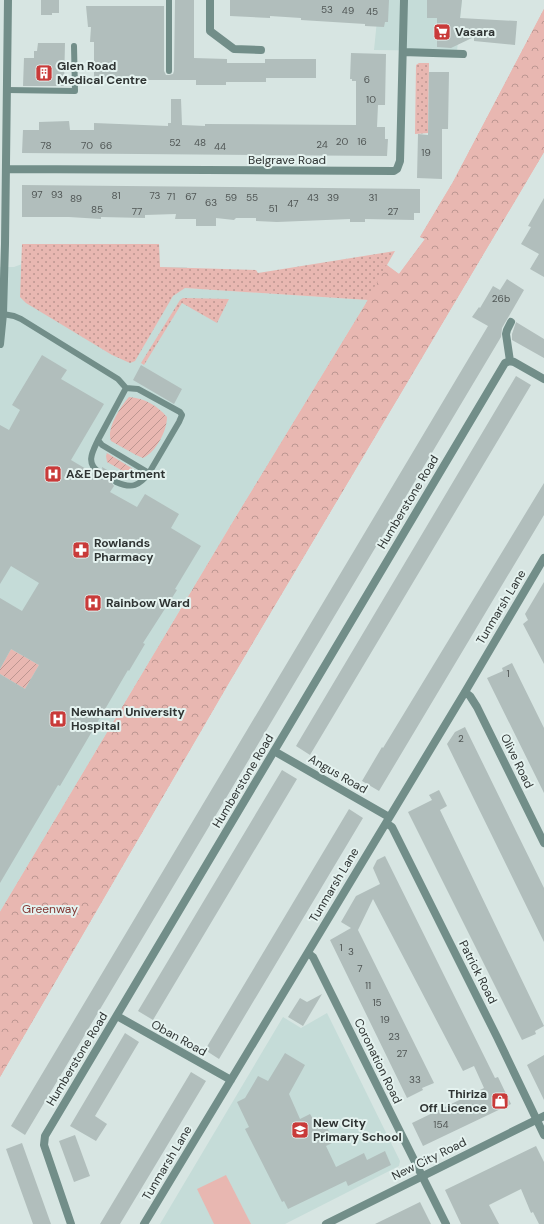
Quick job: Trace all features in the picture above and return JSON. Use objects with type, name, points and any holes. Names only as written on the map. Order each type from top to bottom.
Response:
[{"type":"street","points":[[0,344],[3,314],[8,0]]},
{"type":"street","points":[[210,0],[210,31],[234,50],[261,50]]},
{"type":"street","name":"Belgrave Road","points":[[6,169],[394,171],[397,169],[400,161],[404,0]]},
{"type":"street","points":[[403,52],[463,54]]},
{"type":"street","points":[[511,322],[506,334],[510,361],[544,379]]},
{"type":"street","name":"Humberstone Road","points":[[71,1224],[44,1146],[45,1136],[505,363],[510,361]]},
{"type":"street","name":"Tunmarsh Lane","points":[[144,1224],[465,692],[544,558]]},
{"type":"street","name":"Olive Road","points":[[465,692],[470,696],[477,707],[544,843]]},
{"type":"street","name":"Angus Road","points":[[274,751],[387,820]]},
{"type":"street","name":"Patrick Road","points":[[387,820],[392,827],[497,1037],[544,1135]]},
{"type":"street","name":"Coronation Road","points":[[308,953],[313,957],[446,1224]]},
{"type":"street","name":"Oban Road","points":[[117,1016],[231,1080]]},
{"type":"street","name":"New City Road","points":[[326,1224],[544,1116]]},
{"type":"lane","points":[[169,0],[169,71]]},
{"type":"lane","points":[[7,90],[75,91],[74,46]]},
{"type":"lane","points":[[3,314],[21,319],[118,379],[126,388],[138,389],[180,412],[182,415],[149,473],[139,484],[127,486],[116,482]]},
{"type":"lane","points":[[99,472],[92,464],[90,456],[126,388]]},
{"type":"lane","points":[[98,440],[102,445],[149,473]]},
{"type":"shaded area","points":[[379,0],[462,0],[457,51],[374,50]]},
{"type":"shaded area","name":"Newham University Hospital","points":[[22,244],[159,244],[160,267],[187,267],[185,288],[368,300],[231,525],[0,912],[0,267],[14,267],[22,264]]},
{"type":"shaded area","name":"New City Primary School","points":[[327,1013],[400,1161],[399,1166],[285,1224],[160,1224],[283,1017],[301,1028]]},
{"type":"green space","name":"Greenway","points":[[544,9],[544,152],[230,681],[0,1077],[0,912],[231,525],[368,300],[185,288],[173,296],[135,361],[130,363],[112,355],[26,303],[20,297],[22,244],[159,244],[160,267],[256,270],[258,273],[395,251],[387,265],[399,274],[425,239],[420,237],[453,182]]},
{"type":"green space","name":"Greenway","points":[[544,9],[544,152],[230,681],[0,1077],[0,912],[231,525],[365,305],[386,265],[399,274],[425,239],[420,237],[453,182]]},
{"type":"green space","points":[[419,63],[429,63],[428,133],[415,134],[416,65]]},
{"type":"green space","points":[[183,298],[229,299],[217,323],[182,303],[144,365],[141,363],[180,300]]},
{"type":"green space","points":[[129,397],[150,403],[167,417],[167,423],[163,435],[152,451],[143,458],[111,441],[110,436],[112,424],[118,412]]},
{"type":"green space","points":[[107,453],[138,472],[136,475],[130,475],[107,462]]},
{"type":"green space","points":[[11,649],[39,665],[25,689],[0,674],[0,669]]},
{"type":"green space","points":[[226,1175],[251,1224],[214,1224],[197,1189]]},
{"type":"building","points":[[41,0],[59,0],[59,13],[52,13],[52,15],[41,15]]},
{"type":"building","points":[[175,0],[194,0],[194,58],[227,59],[227,63],[265,63],[265,59],[316,59],[316,78],[266,78],[266,82],[226,82],[226,85],[196,85],[196,80],[127,80],[127,78],[94,78],[94,42],[90,42],[91,27],[88,27],[86,6],[164,6],[164,71],[166,75],[169,75],[173,74],[174,71]]},
{"type":"building","points":[[230,0],[389,0],[388,22],[385,22],[384,27],[365,26],[365,24],[301,20],[301,18],[230,16]]},
{"type":"building","points":[[427,0],[462,0],[460,18],[517,21],[515,45],[474,41],[474,37],[451,48],[437,47],[437,18],[427,18]]},
{"type":"building","name":"Glen Road Medical Centre","points":[[38,43],[65,43],[64,86],[23,86],[24,58],[34,58],[34,51],[37,51]]},
{"type":"building","points":[[351,53],[386,54],[385,105],[378,105],[377,127],[385,127],[385,139],[388,139],[387,156],[22,153],[23,130],[39,130],[39,122],[69,121],[70,130],[94,130],[94,123],[168,126],[168,123],[171,123],[171,99],[181,99],[182,125],[356,125],[356,81],[352,81],[352,79],[350,79]]},
{"type":"building","points":[[429,72],[449,72],[448,129],[442,129],[442,179],[417,178],[418,134],[428,135]]},
{"type":"building","points":[[22,185],[420,189],[420,213],[414,213],[414,220],[365,219],[365,222],[350,222],[350,219],[277,222],[256,221],[256,218],[236,218],[234,220],[216,218],[216,226],[196,226],[196,219],[175,219],[176,214],[145,215],[145,218],[101,217],[101,219],[22,217]]},
{"type":"building","points":[[544,198],[544,277],[530,269],[539,254],[521,244],[531,227],[528,226]]},
{"type":"building","points":[[507,279],[524,290],[502,328],[501,337],[25,1135],[11,1126],[488,326],[472,317],[479,307],[480,308],[493,286],[500,290]]},
{"type":"building","points":[[516,322],[544,339],[544,358],[512,340],[512,334]]},
{"type":"building","name":"Newham University Hospital","points":[[42,355],[67,370],[61,379],[104,404],[71,460],[98,476],[101,476],[103,473],[102,467],[119,477],[112,480],[114,486],[110,492],[137,507],[145,494],[179,514],[171,528],[201,546],[175,589],[177,590],[143,643],[145,644],[129,671],[128,670],[60,786],[58,785],[0,883],[0,674],[25,689],[39,665],[11,649],[0,669],[0,598],[22,611],[39,583],[11,566],[0,584],[0,425],[9,430],[20,410],[12,405]]},
{"type":"building","points":[[141,365],[182,389],[174,404],[133,380]]},
{"type":"building","points":[[516,376],[531,385],[310,755],[296,746]]},
{"type":"building","points":[[544,483],[544,515],[379,791],[362,781]]},
{"type":"building","points":[[544,582],[544,664],[523,624],[528,620],[525,614]]},
{"type":"building","points":[[512,663],[544,728],[544,793],[487,678],[503,671],[502,668]]},
{"type":"building","points":[[465,727],[544,888],[544,942],[447,744],[455,732]]},
{"type":"building","points":[[282,770],[297,779],[153,1020],[138,1011]]},
{"type":"building","points":[[439,790],[447,806],[440,810],[544,1026],[535,1031],[536,1034],[522,1040],[408,812],[432,800],[429,795]]},
{"type":"building","points":[[349,809],[363,818],[219,1059],[205,1050]]},
{"type":"building","points":[[385,856],[495,1078],[498,1077],[511,1104],[423,1146],[412,1123],[484,1088],[474,1066],[463,1071],[373,899],[358,930],[434,1083],[422,1088],[423,1090],[407,1098],[330,940],[351,928],[341,922],[356,896],[380,884],[373,868],[377,860]]},
{"type":"building","points":[[322,994],[303,1026],[288,1017],[300,998],[307,1002]]},
{"type":"building","points":[[125,1033],[139,1042],[95,1116],[107,1124],[96,1141],[70,1126]]},
{"type":"building","points":[[285,1053],[305,1065],[289,1094],[300,1119],[310,1114],[313,1119],[324,1121],[334,1142],[326,1146],[336,1167],[364,1153],[367,1160],[385,1151],[391,1165],[348,1186],[346,1181],[288,1209],[284,1201],[282,1202],[245,1129],[249,1127],[237,1102],[245,1098],[258,1076],[268,1081]]},
{"type":"building","points":[[544,1055],[544,1100],[527,1065]]},
{"type":"building","points":[[191,1072],[206,1081],[120,1224],[100,1224]]},
{"type":"building","points":[[75,1135],[90,1176],[74,1182],[59,1141]]},
{"type":"building","points":[[22,1143],[51,1224],[33,1224],[6,1149]]},
{"type":"building","points":[[536,1146],[544,1162],[544,1224],[539,1224],[533,1212],[531,1213],[521,1189],[489,1205],[499,1224],[461,1224],[445,1190]]},
{"type":"building","points":[[420,1202],[431,1224],[375,1224]]},
{"type":"place","name":"Vasara","points":[[442,32]]},
{"type":"place","name":"Glen Road Medical Centre","points":[[44,73]]},
{"type":"place","name":"A&E Department","points":[[53,474]]},
{"type":"place","name":"Rowlands Pharmacy","points":[[81,550]]},
{"type":"place","name":"Rainbow Ward","points":[[93,603]]},
{"type":"place","name":"Newham University Hospital","points":[[58,719]]},
{"type":"place","name":"Thiriza Off Licence","points":[[500,1101]]},
{"type":"place","name":"New City Primary School","points":[[300,1130]]}]
